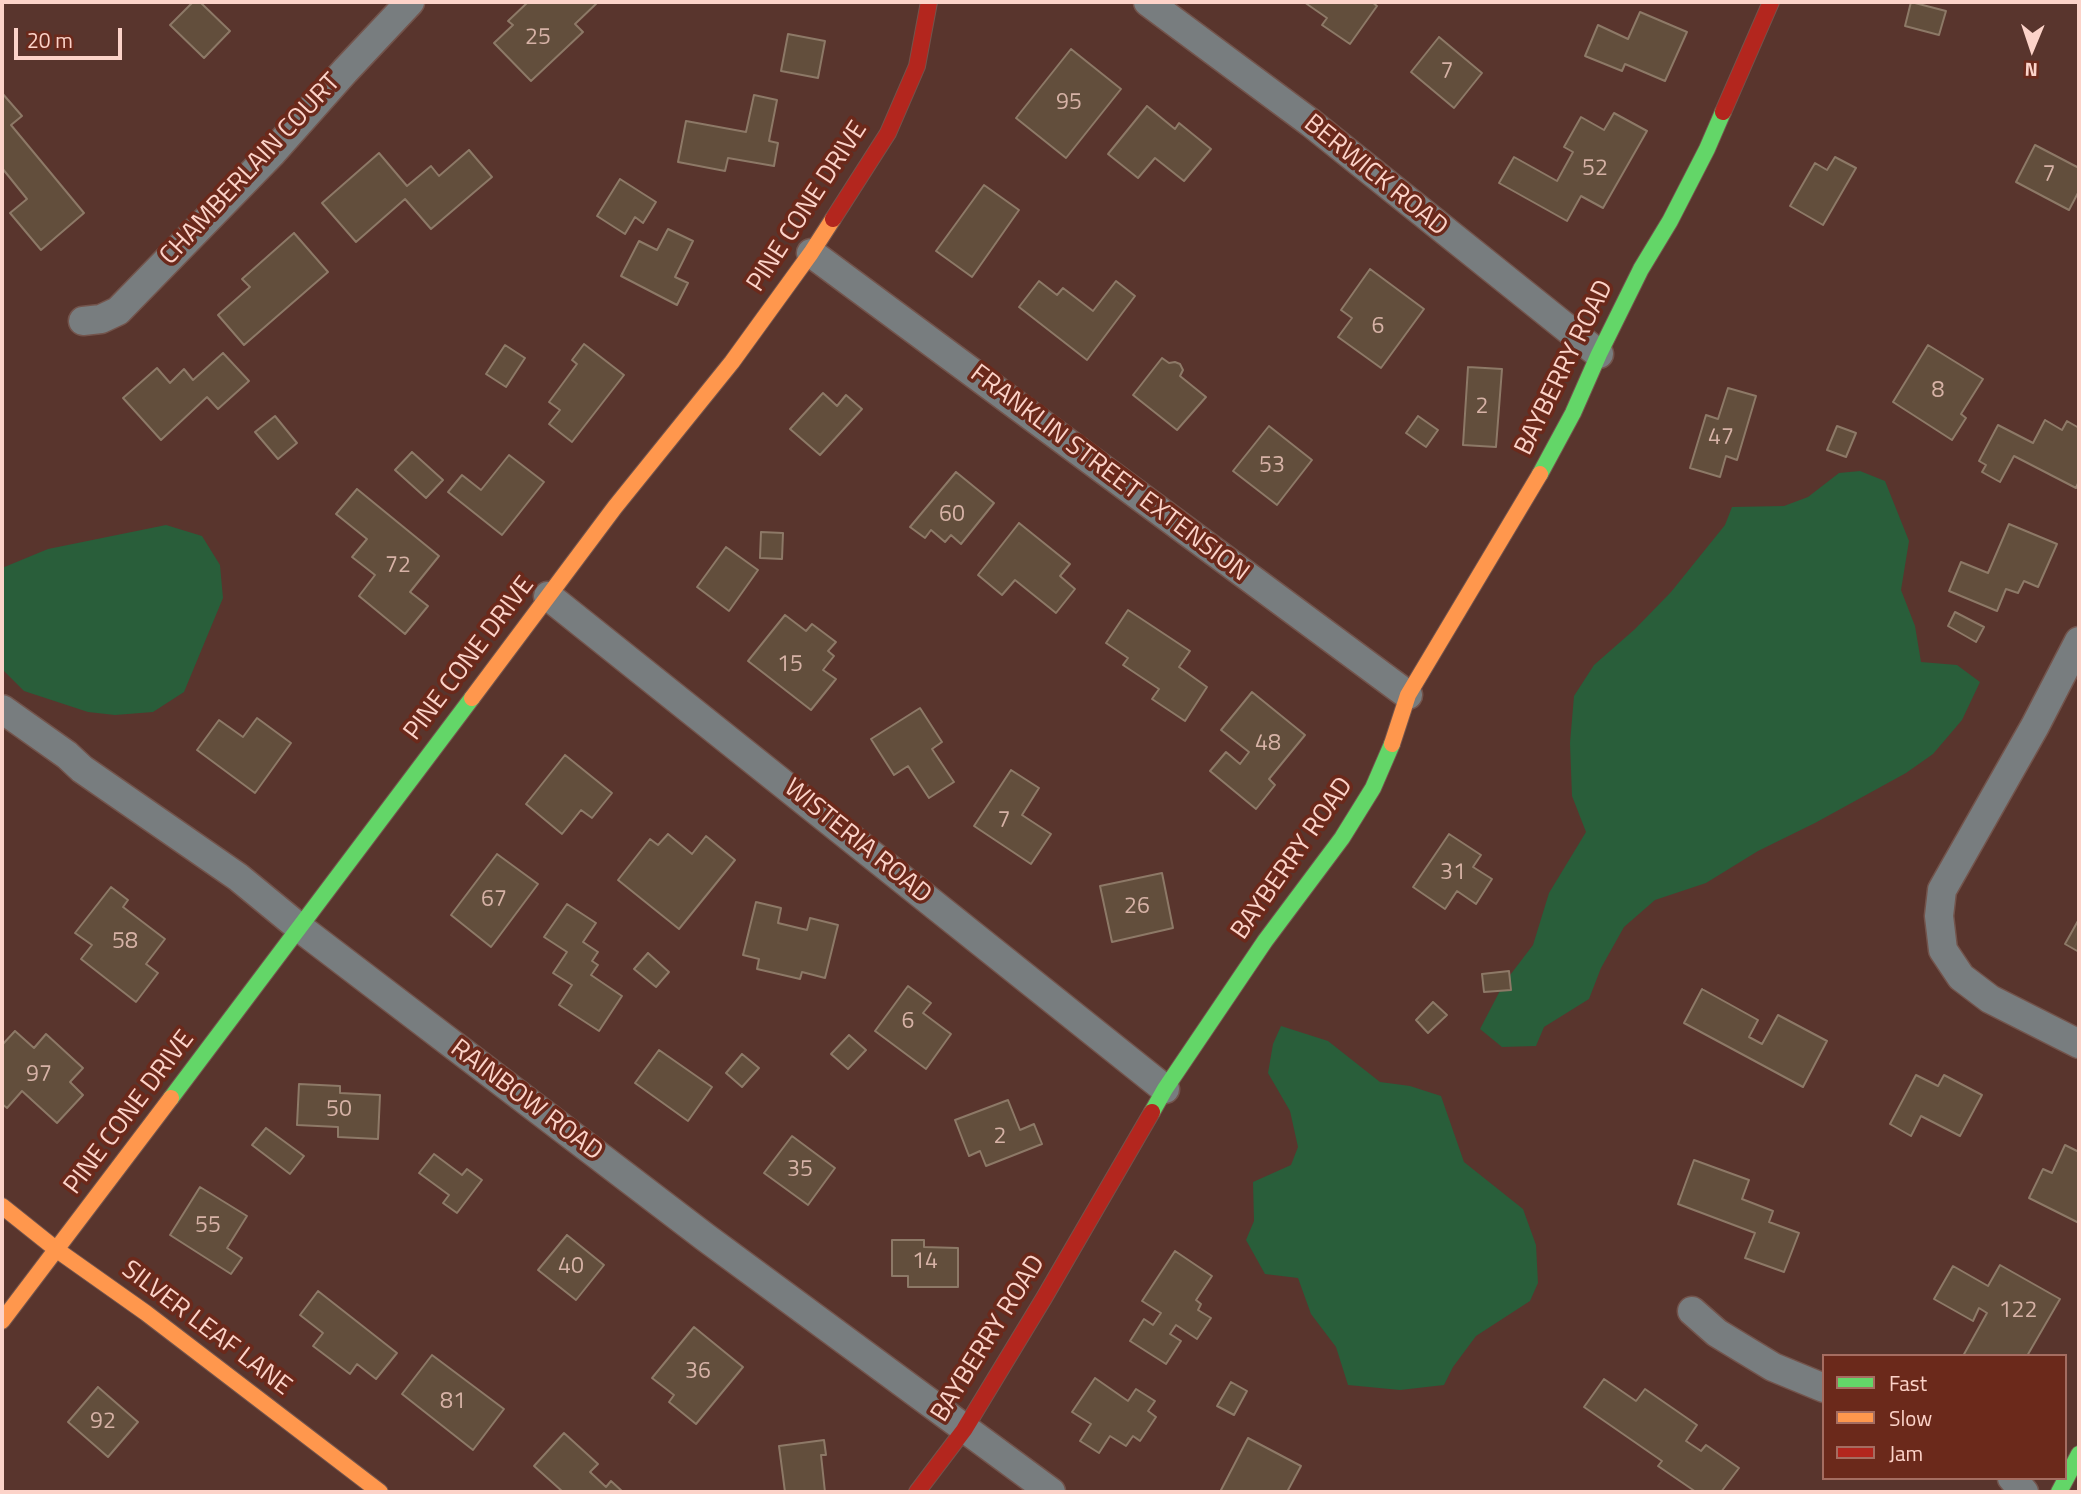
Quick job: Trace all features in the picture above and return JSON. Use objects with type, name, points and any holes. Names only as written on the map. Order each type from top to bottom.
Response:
[{"type":"street","name":"CHAMBERLAIN COURT","points":[[83,321],[118,311],[272,153],[410,2]]},
{"type":"street","name":"PINE CONE DRIVE","points":[[2,1321],[615,507],[732,362],[811,253],[888,133],[917,66],[929,2]]},
{"type":"street","name":"BERWICK ROAD","points":[[1148,2],[1311,122],[1599,354]]},
{"type":"street","name":"BAYBERRY ROAD","points":[[917,1492],[964,1430],[1057,1277],[1165,1089],[1265,941],[1342,838],[1373,788],[1392,744],[1408,695],[1540,474],[1573,413],[1641,269],[1670,221],[1707,149],[1772,2]]},
{"type":"street","name":"FRANKLIN STREET EXTENSION","points":[[811,253],[1408,695]]},
{"type":"street","name":"WISTERIA ROAD","points":[[548,596],[1165,1089]]},
{"type":"street","points":[[2079,641],[2035,726],[1942,890],[1939,916],[1943,950],[1961,977],[1990,999],[2079,1044]]},
{"type":"street","name":"RAINBOW ROAD","points":[[2,709],[67,755],[82,769],[238,877],[300,928],[705,1237],[1051,1492]]},
{"type":"street","name":"SILVER LEAF LANE","points":[[2,1206],[380,1492]]},
{"type":"street","points":[[1692,1311],[1717,1333],[1773,1367],[1822,1387]]},
{"type":"street","points":[[2067,1477],[2079,1454]]},
{"type":"green space","points":[[1860,471],[1885,481],[1909,541],[1901,590],[1915,626],[1921,662],[1957,665],[1980,682],[1962,720],[1933,754],[1906,773],[1758,851],[1706,883],[1655,900],[1624,927],[1601,968],[1589,999],[1544,1027],[1536,1046],[1502,1047],[1480,1029],[1504,983],[1533,945],[1549,893],[1586,832],[1572,796],[1570,743],[1574,696],[1594,665],[1671,592],[1725,525],[1732,507],[1784,506],[1808,497],[1839,473]]},
{"type":"green space","points":[[166,525],[202,536],[220,565],[223,598],[184,692],[153,712],[115,715],[88,712],[24,691],[2,669],[2,568],[48,549]]},
{"type":"green space","points":[[1281,1026],[1328,1041],[1380,1082],[1410,1086],[1441,1096],[1464,1162],[1523,1209],[1536,1245],[1538,1283],[1530,1301],[1476,1336],[1453,1367],[1444,1385],[1400,1390],[1348,1385],[1336,1347],[1311,1314],[1298,1278],[1265,1274],[1246,1240],[1254,1221],[1253,1182],[1291,1165],[1298,1147],[1290,1111],[1268,1073],[1273,1044]]},
{"type":"building","points":[[193,2],[200,2],[230,31],[204,58],[170,25]]},
{"type":"building","points":[[528,2],[598,2],[575,24],[583,32],[531,81],[494,43],[513,25],[508,21]]},
{"type":"building","points":[[1304,2],[1372,2],[1377,6],[1350,44],[1322,25],[1327,18]]},
{"type":"building","points":[[1911,2],[1946,11],[1939,35],[1905,26]]},
{"type":"building","points":[[1640,12],[1687,32],[1665,81],[1625,64],[1622,71],[1585,56],[1598,25],[1628,39]]},
{"type":"building","points":[[788,34],[825,41],[818,78],[781,71]]},
{"type":"building","points":[[1439,37],[1482,73],[1454,108],[1411,72]]},
{"type":"building","points":[[1071,49],[1121,89],[1066,158],[1016,118]]},
{"type":"building","points":[[2,93],[22,116],[11,125],[84,213],[41,250],[10,213],[27,199],[2,168]]},
{"type":"building","points":[[754,95],[777,100],[769,141],[778,143],[774,166],[728,158],[725,171],[678,162],[686,121],[746,132]]},
{"type":"building","points":[[1147,106],[1175,129],[1179,123],[1211,149],[1184,181],[1155,158],[1138,178],[1108,154]]},
{"type":"building","points":[[1614,113],[1647,131],[1603,208],[1581,196],[1567,221],[1499,183],[1514,157],[1557,181],[1573,152],[1564,147],[1581,117],[1604,130]]},
{"type":"building","points":[[2035,145],[2079,168],[2079,191],[2069,210],[2016,182]]},
{"type":"building","points":[[469,150],[492,177],[431,229],[405,199],[356,242],[322,203],[379,153],[407,186],[431,166],[439,176]]},
{"type":"building","points":[[1835,157],[1856,168],[1823,225],[1790,206],[1815,163],[1827,170]]},
{"type":"building","points":[[620,179],[656,202],[643,223],[635,217],[625,234],[597,216]]},
{"type":"building","points":[[984,185],[1019,210],[972,277],[936,251]]},
{"type":"building","points":[[668,229],[693,241],[675,277],[688,283],[677,305],[621,276],[639,241],[657,250]]},
{"type":"building","points":[[294,233],[328,272],[244,345],[218,315],[250,287],[242,279]]},
{"type":"building","points":[[1370,269],[1424,309],[1381,368],[1338,337],[1352,318],[1341,310]]},
{"type":"building","points":[[1039,281],[1057,295],[1063,288],[1093,311],[1116,281],[1135,296],[1087,360],[1019,307]]},
{"type":"building","points":[[584,344],[624,375],[572,442],[549,424],[560,410],[549,402],[577,364],[572,360]]},
{"type":"building","points":[[505,345],[525,358],[506,387],[486,374]]},
{"type":"building","points":[[1928,345],[1983,379],[1961,414],[1966,418],[1952,440],[1893,402]]},
{"type":"building","points":[[223,353],[249,381],[218,409],[207,397],[161,440],[123,398],[157,368],[170,383],[184,369],[193,380]]},
{"type":"building","points":[[1162,358],[1169,363],[1180,364],[1183,370],[1180,376],[1206,397],[1177,430],[1133,395]]},
{"type":"building","points":[[1468,367],[1502,369],[1496,447],[1463,445]]},
{"type":"building","points":[[1728,388],[1756,396],[1737,460],[1726,456],[1720,477],[1690,468],[1706,415],[1718,419]]},
{"type":"building","points":[[823,393],[837,406],[846,395],[862,409],[820,455],[790,429]]},
{"type":"building","points":[[275,416],[297,443],[278,459],[255,432]]},
{"type":"building","points":[[1418,416],[1438,430],[1426,447],[1406,433]]},
{"type":"building","points":[[2045,420],[2062,430],[2067,421],[2079,428],[2079,481],[2076,488],[2014,456],[2000,482],[1982,472],[1986,465],[1979,461],[1998,425],[2033,443]]},
{"type":"building","points":[[1269,426],[1312,460],[1277,505],[1233,471]]},
{"type":"building","points":[[1837,426],[1856,433],[1846,457],[1827,450]]},
{"type":"building","points":[[412,452],[443,480],[426,498],[395,470]]},
{"type":"building","points":[[509,455],[544,482],[502,535],[448,492],[462,475],[481,490]]},
{"type":"building","points":[[956,472],[994,503],[961,544],[951,535],[945,542],[931,530],[925,538],[910,527]]},
{"type":"building","points":[[357,489],[439,556],[410,592],[428,606],[405,634],[359,596],[375,575],[352,557],[367,539],[336,514]]},
{"type":"building","points":[[1019,523],[1070,564],[1060,576],[1075,589],[1056,613],[1015,580],[1002,595],[978,575]]},
{"type":"building","points":[[2009,524],[2057,544],[2038,587],[2024,581],[2018,593],[2006,589],[1997,611],[1949,591],[1961,562],[1988,573]]},
{"type":"building","points":[[761,532],[783,533],[782,559],[760,558]]},
{"type":"building","points":[[726,547],[758,570],[729,611],[697,587]]},
{"type":"building","points":[[1128,610],[1190,651],[1179,667],[1207,687],[1185,721],[1152,699],[1159,689],[1123,665],[1128,658],[1106,643]]},
{"type":"building","points":[[1955,612],[1984,627],[1976,642],[1948,626]]},
{"type":"building","points":[[785,615],[806,631],[812,624],[836,642],[828,651],[834,656],[823,670],[836,679],[811,710],[748,661]]},
{"type":"building","points":[[1252,692],[1305,735],[1269,779],[1275,785],[1256,809],[1210,771],[1226,752],[1240,764],[1249,752],[1221,730]]},
{"type":"building","points":[[920,708],[942,742],[932,749],[954,782],[929,798],[908,766],[894,775],[871,739]]},
{"type":"building","points":[[257,718],[291,743],[255,793],[197,750],[219,720],[243,737]]},
{"type":"building","points":[[565,755],[612,793],[592,818],[581,810],[562,834],[526,804]]},
{"type":"building","points":[[1011,770],[1039,788],[1022,815],[1051,834],[1031,864],[974,826]]},
{"type":"building","points":[[668,834],[692,854],[706,836],[735,860],[679,929],[618,880],[650,839],[658,845]]},
{"type":"building","points":[[1449,834],[1481,855],[1473,867],[1492,879],[1476,904],[1457,891],[1445,909],[1413,887]]},
{"type":"building","points":[[497,854],[538,884],[491,947],[451,915]]},
{"type":"building","points":[[1162,873],[1173,928],[1112,942],[1100,886]]},
{"type":"building","points":[[111,887],[128,900],[123,907],[165,939],[146,964],[158,973],[136,1002],[81,959],[92,945],[75,933]]},
{"type":"building","points":[[756,902],[781,908],[778,923],[807,930],[810,918],[838,925],[825,978],[802,972],[800,979],[757,969],[759,959],[743,955]]},
{"type":"building","points":[[567,904],[596,923],[583,942],[598,952],[592,961],[598,965],[591,975],[622,996],[599,1031],[559,1005],[572,985],[553,973],[567,952],[544,937]]},
{"type":"building","points":[[2079,919],[2079,952],[2065,944]]},
{"type":"building","points":[[648,953],[669,972],[656,987],[634,969]]},
{"type":"building","points":[[1509,971],[1511,990],[1484,992],[1482,974]]},
{"type":"building","points":[[908,986],[931,1003],[923,1013],[951,1034],[926,1069],[875,1031]]},
{"type":"building","points":[[1702,989],[1758,1020],[1749,1037],[1762,1044],[1778,1015],[1827,1041],[1803,1087],[1684,1023]]},
{"type":"building","points":[[1433,1002],[1447,1015],[1428,1033],[1416,1020]]},
{"type":"building","points":[[15,1031],[34,1048],[46,1034],[83,1068],[70,1082],[83,1095],[57,1123],[22,1091],[7,1108],[2,1104],[2,1045]]},
{"type":"building","points":[[849,1035],[866,1050],[848,1069],[831,1054]]},
{"type":"building","points":[[659,1050],[712,1087],[688,1121],[635,1083]]},
{"type":"building","points":[[742,1054],[759,1068],[742,1087],[726,1073]]},
{"type":"building","points":[[1916,1075],[1938,1086],[1944,1075],[1982,1095],[1960,1136],[1921,1116],[1911,1136],[1890,1124]]},
{"type":"building","points":[[299,1084],[340,1086],[340,1093],[380,1095],[378,1139],[338,1137],[338,1127],[297,1125]]},
{"type":"building","points":[[1008,1100],[1020,1130],[1034,1124],[1042,1144],[986,1166],[980,1151],[969,1156],[955,1120]]},
{"type":"building","points":[[266,1128],[304,1156],[290,1174],[252,1145]]},
{"type":"building","points":[[792,1136],[835,1168],[808,1205],[764,1173]]},
{"type":"building","points":[[2065,1145],[2079,1152],[2079,1223],[2029,1198],[2043,1169],[2052,1173]]},
{"type":"building","points":[[434,1154],[462,1175],[467,1169],[482,1180],[457,1213],[443,1203],[449,1195],[419,1173]]},
{"type":"building","points":[[1694,1160],[1749,1180],[1742,1199],[1773,1211],[1769,1222],[1799,1233],[1784,1272],[1745,1258],[1755,1233],[1678,1204]]},
{"type":"building","points":[[200,1187],[247,1216],[227,1248],[242,1258],[231,1274],[170,1235]]},
{"type":"building","points":[[567,1235],[604,1265],[576,1300],[538,1270]]},
{"type":"building","points":[[892,1240],[924,1240],[924,1247],[958,1248],[958,1287],[908,1287],[908,1276],[892,1276]]},
{"type":"building","points":[[1175,1251],[1212,1276],[1196,1300],[1201,1304],[1198,1310],[1211,1318],[1197,1339],[1176,1325],[1170,1334],[1181,1341],[1166,1364],[1130,1341],[1144,1319],[1153,1325],[1161,1313],[1142,1301]]},
{"type":"building","points":[[2000,1265],[2060,1299],[2028,1354],[1964,1354],[1987,1313],[1979,1308],[1973,1321],[1934,1299],[1953,1266],[1988,1286]]},
{"type":"building","points":[[318,1291],[397,1353],[376,1379],[357,1364],[350,1374],[313,1346],[323,1333],[300,1315]]},
{"type":"building","points":[[694,1327],[743,1367],[696,1424],[669,1402],[674,1395],[652,1378]]},
{"type":"building","points":[[432,1355],[504,1409],[473,1450],[402,1394]]},
{"type":"building","points":[[1095,1378],[1128,1401],[1136,1389],[1155,1401],[1148,1411],[1156,1417],[1140,1441],[1133,1436],[1126,1446],[1110,1436],[1099,1453],[1080,1441],[1091,1424],[1072,1412]]},
{"type":"building","points":[[1604,1379],[1636,1401],[1645,1389],[1697,1425],[1686,1441],[1701,1451],[1706,1445],[1739,1468],[1721,1492],[1696,1492],[1658,1466],[1662,1461],[1584,1407]]},
{"type":"building","points":[[1231,1382],[1247,1391],[1234,1415],[1217,1406]]},
{"type":"building","points":[[98,1387],[138,1422],[108,1457],[68,1422]]},
{"type":"building","points":[[564,1433],[598,1464],[590,1472],[606,1487],[611,1481],[623,1492],[563,1492],[534,1466]]},
{"type":"building","points":[[1248,1438],[1301,1466],[1287,1492],[1220,1492]]},
{"type":"building","points":[[824,1440],[826,1455],[821,1455],[825,1492],[785,1492],[779,1446]]},
{"type":"traffic: fast","points":[[1540,474],[1573,413],[1641,269],[1670,221],[1707,149],[1723,112]]},
{"type":"traffic: fast","points":[[171,1098],[472,698]]},
{"type":"traffic: fast","points":[[1152,1112],[1265,941],[1342,838],[1373,788],[1392,744]]},
{"type":"traffic: fast","points":[[2067,1477],[2079,1454]]},
{"type":"traffic: fast","points":[[2059,1492],[2065,1480]]},
{"type":"traffic: slow","points":[[472,698],[615,507],[732,362],[833,219]]},
{"type":"traffic: slow","points":[[1392,744],[1408,695],[1540,474]]},
{"type":"traffic: slow","points":[[2,1321],[171,1098]]},
{"type":"traffic: slow","points":[[2,1206],[380,1492]]},
{"type":"traffic: jam","points":[[833,219],[888,133],[917,66],[929,2]]},
{"type":"traffic: jam","points":[[1723,112],[1771,2]]},
{"type":"traffic: jam","points":[[917,1492],[964,1430],[1152,1112]]}]
